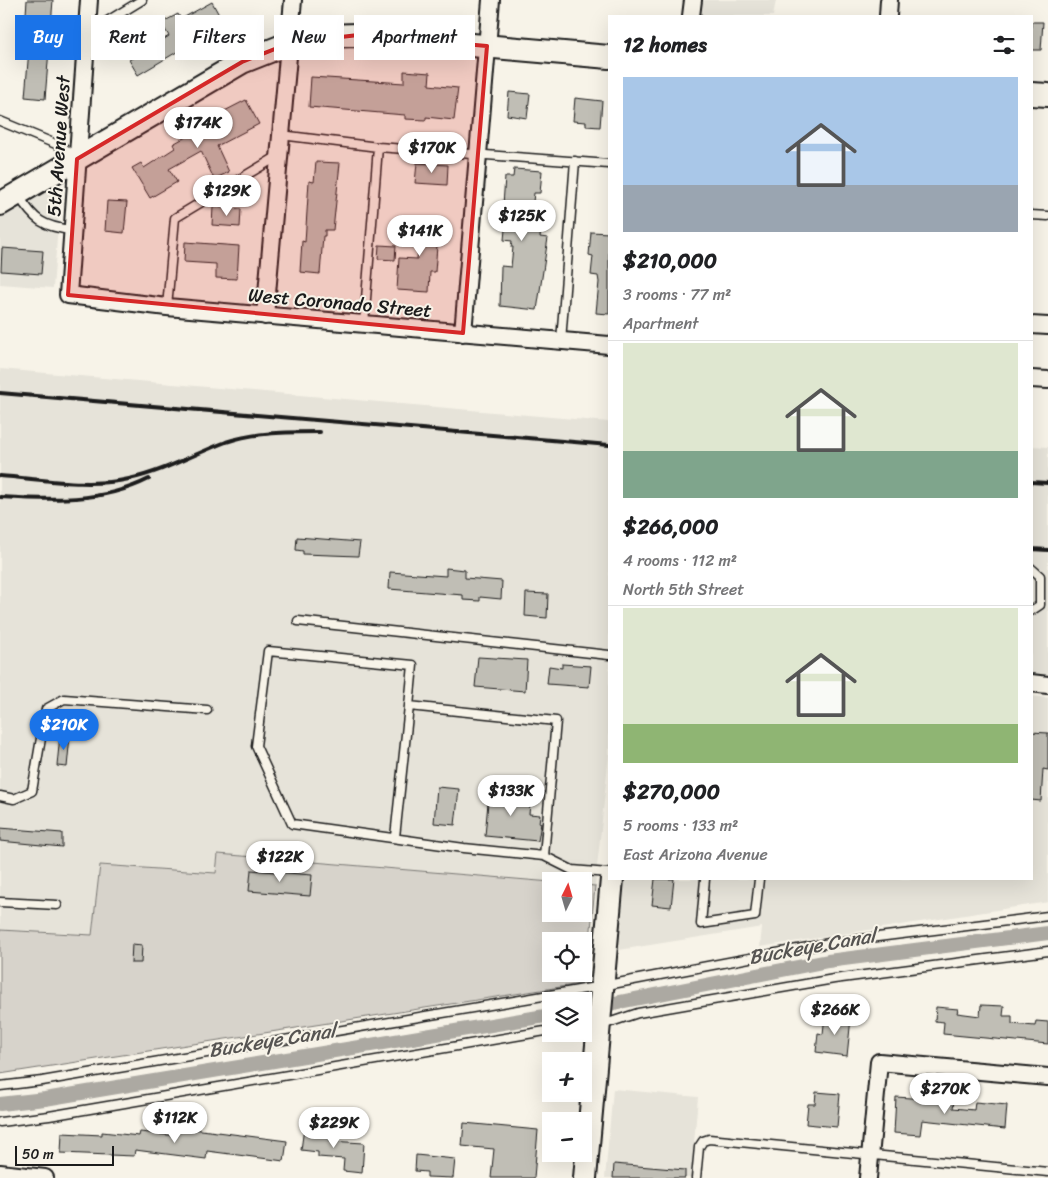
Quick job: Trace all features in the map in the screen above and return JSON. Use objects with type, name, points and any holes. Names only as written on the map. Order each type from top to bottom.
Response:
[{"type":"main road","points":[[344,35],[358,35],[608,57]]},
{"type":"main road","points":[[9,199],[242,62],[274,49]]},
{"type":"main road","points":[[1033,94],[1048,95]]},
{"type":"main road","points":[[585,1178],[594,1024],[602,990],[612,880]]},
{"type":"street","name":"5th Avenue West","points":[[68,295],[76,159],[89,0]]},
{"type":"street","points":[[293,15],[294,0]]},
{"type":"street","points":[[463,333],[491,0]]},
{"type":"street","points":[[691,15],[692,0]]},
{"type":"street","points":[[888,15],[889,0]]},
{"type":"street","points":[[265,316],[288,60]]},
{"type":"street","name":"West Coronado Street","points":[[68,295],[167,307],[608,345]]},
{"type":"street","points":[[1033,325],[1048,326]]},
{"type":"street","points":[[1033,378],[1048,380]]},
{"type":"street","points":[[1033,683],[1048,685]]},
{"type":"street","points":[[868,1178],[879,1062],[1048,1077]]},
{"type":"street","points":[[0,1173],[45,1178]]},
{"type":"lane","points":[[86,31],[101,26],[142,0]]},
{"type":"lane","points":[[0,121],[63,147],[76,159]]},
{"type":"lane","points":[[281,134],[378,146],[608,164]]},
{"type":"lane","points":[[364,325],[378,146]]},
{"type":"lane","points":[[167,307],[175,218],[279,155]]},
{"type":"lane","points":[[561,341],[575,161]]},
{"type":"lane","points":[[9,199],[29,212],[39,222],[49,227],[72,230]]},
{"type":"lane","points":[[1033,215],[1048,216]]},
{"type":"lane","points":[[1033,570],[1040,576],[1040,604],[1033,609]]},
{"type":"lane","points":[[298,621],[608,655]]},
{"type":"lane","points":[[395,837],[413,665],[268,651],[256,746],[292,824],[544,856],[572,870],[608,873]]},
{"type":"lane","points":[[0,796],[14,799],[32,791],[46,709],[64,699],[207,710]]},
{"type":"lane","points":[[409,706],[556,721],[544,856]]},
{"type":"lane","points":[[704,880],[702,924],[754,916],[758,880]]},
{"type":"lane","points":[[0,902],[57,905]]},
{"type":"lane","points":[[0,1086],[42,1081],[602,990],[830,943],[1048,916]]},
{"type":"lane","points":[[594,1024],[638,1013],[834,979],[1048,950]]},
{"type":"lane","points":[[0,1122],[49,1116],[542,1032]]},
{"type":"lane","points":[[696,1178],[699,1147],[702,1141],[709,1139],[1048,1172]]},
{"type":"highlighted area","points":[[358,35],[487,46],[463,333],[68,295],[77,159],[242,62],[290,43]]},
{"type":"shaded area","points":[[702,0],[776,0],[773,15],[701,15]]},
{"type":"shaded area","points":[[62,178],[53,288],[0,284],[0,215]]},
{"type":"shaded area","points":[[0,369],[608,422],[608,763],[595,886],[592,886],[592,872],[542,872],[542,881],[219,854],[216,873],[100,865],[92,935],[0,930]]},
{"type":"shaded area","points":[[1033,446],[1048,447],[1048,677],[1033,675]]},
{"type":"shaded area","points":[[1033,696],[1048,698],[1048,902],[760,947],[762,927],[619,950],[625,880],[1033,880]]},
{"type":"shaded area","points":[[218,854],[542,881],[542,922],[592,922],[591,932],[542,932],[542,982],[586,983],[0,1074],[0,930],[92,935],[100,865],[216,873]]},
{"type":"shaded area","points":[[592,886],[595,886],[592,918]]},
{"type":"shaded area","points":[[613,1089],[698,1097],[691,1178],[605,1178]]},
{"type":"building","points":[[27,0],[53,0],[52,15],[26,14]]},
{"type":"building","points":[[212,2],[219,15],[188,15]]},
{"type":"building","points":[[175,16],[175,53],[165,59],[165,38],[169,36],[165,30],[165,21]]},
{"type":"building","points":[[1033,22],[1043,22],[1041,50],[1033,50]]},
{"type":"building","points":[[28,60],[48,60],[45,99],[25,97]]},
{"type":"building","points":[[129,60],[163,60],[138,75]]},
{"type":"building","points":[[404,71],[430,73],[429,85],[458,88],[454,120],[426,117],[426,120],[405,119],[405,115],[309,107],[311,77],[404,83]]},
{"type":"building","points":[[509,92],[530,94],[527,118],[507,115]]},
{"type":"building","points":[[575,98],[602,101],[600,127],[586,126],[586,122],[573,121]]},
{"type":"building","points":[[246,100],[259,124],[217,146],[229,172],[214,179],[201,151],[169,169],[177,182],[150,198],[132,168],[141,163],[144,168],[175,148],[173,144],[213,122],[211,118]]},
{"type":"building","points":[[316,162],[340,163],[333,230],[325,230],[325,236],[323,236],[320,274],[300,272],[302,241],[305,242],[309,181],[314,182]]},
{"type":"building","points":[[417,163],[448,165],[447,185],[415,183]]},
{"type":"building","points":[[514,169],[542,171],[540,193],[534,193],[530,228],[541,229],[540,237],[548,238],[537,310],[500,306],[501,266],[511,267],[513,247],[511,247],[512,241],[504,240],[506,219],[502,219],[505,177],[513,177]]},
{"type":"building","points":[[107,201],[127,202],[124,233],[105,231]]},
{"type":"building","points":[[213,207],[241,209],[240,227],[212,225]]},
{"type":"building","points":[[408,218],[439,220],[435,272],[430,272],[429,292],[397,290],[399,258],[417,259],[419,237],[406,236]]},
{"type":"building","points":[[591,232],[608,233],[608,314],[596,313],[599,282],[598,276],[591,275],[593,256],[589,255]]},
{"type":"building","points":[[185,242],[239,246],[237,279],[216,278],[216,264],[184,262]]},
{"type":"building","points":[[379,245],[396,246],[395,260],[378,259]]},
{"type":"building","points":[[2,248],[43,251],[41,274],[1,271]]},
{"type":"building","points":[[297,537],[360,542],[358,556],[303,554],[303,551],[296,550]]},
{"type":"building","points":[[446,568],[465,570],[465,578],[502,581],[501,599],[480,597],[480,601],[463,600],[463,595],[389,589],[390,572],[446,576]]},
{"type":"building","points":[[526,593],[548,594],[547,618],[525,616]]},
{"type":"building","points":[[478,657],[527,660],[525,691],[475,687]]},
{"type":"building","points":[[562,664],[591,666],[589,687],[547,684],[549,666],[562,668]]},
{"type":"building","points":[[1033,732],[1048,733],[1048,770],[1043,769],[1041,801],[1033,800]]},
{"type":"building","points":[[60,735],[70,736],[67,767],[57,766]]},
{"type":"building","points":[[437,787],[459,789],[455,825],[434,823]]},
{"type":"building","points":[[489,791],[531,794],[529,814],[540,815],[539,823],[541,823],[538,841],[485,836]]},
{"type":"building","points":[[0,828],[62,833],[62,847],[0,841]]},
{"type":"building","points":[[251,870],[312,875],[310,896],[249,891]]},
{"type":"building","points":[[655,880],[674,880],[671,907],[652,905]]},
{"type":"building","points":[[132,944],[142,945],[141,963],[131,963]]},
{"type":"building","points":[[981,1005],[1004,1006],[1003,1016],[1012,1016],[1012,1024],[1035,1026],[1036,1021],[1048,1022],[1048,1044],[943,1034],[944,1022],[935,1021],[936,1007],[958,1009],[957,1013],[980,1016]]},
{"type":"building","points":[[825,1015],[851,1018],[847,1056],[816,1052],[818,1033],[823,1034]]},
{"type":"building","points":[[816,1092],[840,1094],[837,1127],[806,1124],[808,1104],[815,1104]]},
{"type":"building","points":[[896,1097],[954,1101],[953,1108],[974,1110],[975,1102],[1007,1105],[1005,1129],[922,1120],[920,1135],[894,1133]]},
{"type":"building","points":[[464,1123],[538,1130],[534,1178],[491,1178],[494,1149],[462,1146]]},
{"type":"building","points":[[178,1127],[287,1141],[284,1161],[207,1151],[206,1159],[135,1150],[134,1156],[61,1153],[62,1133],[102,1135],[102,1132],[139,1136],[140,1132],[177,1136]]},
{"type":"building","points":[[304,1128],[331,1131],[330,1141],[364,1143],[362,1173],[343,1171],[344,1159],[318,1157],[318,1152],[301,1150]]},
{"type":"building","points":[[416,1155],[455,1159],[453,1178],[427,1177],[427,1172],[415,1171]]},
{"type":"building","points":[[614,1164],[685,1170],[685,1178],[613,1178]]},
{"type":"waterway","name":"Buckeye Canal","points":[[592,1007],[828,961],[1048,933]]},
{"type":"waterway","name":"Buckeye Canal","points":[[0,1104],[45,1099],[542,1016]]},
{"type":"railway","points":[[0,393],[608,445]]},
{"type":"railway","points":[[0,476],[81,483],[113,482],[154,472],[226,442],[249,436],[272,433],[320,432]]},
{"type":"railway","points":[[0,497],[57,499],[94,496],[131,487],[149,479]]},
{"type":"railway","points":[[1033,482],[1048,483]]},
{"type":"railway","points":[[1033,549],[1048,550]]}]
